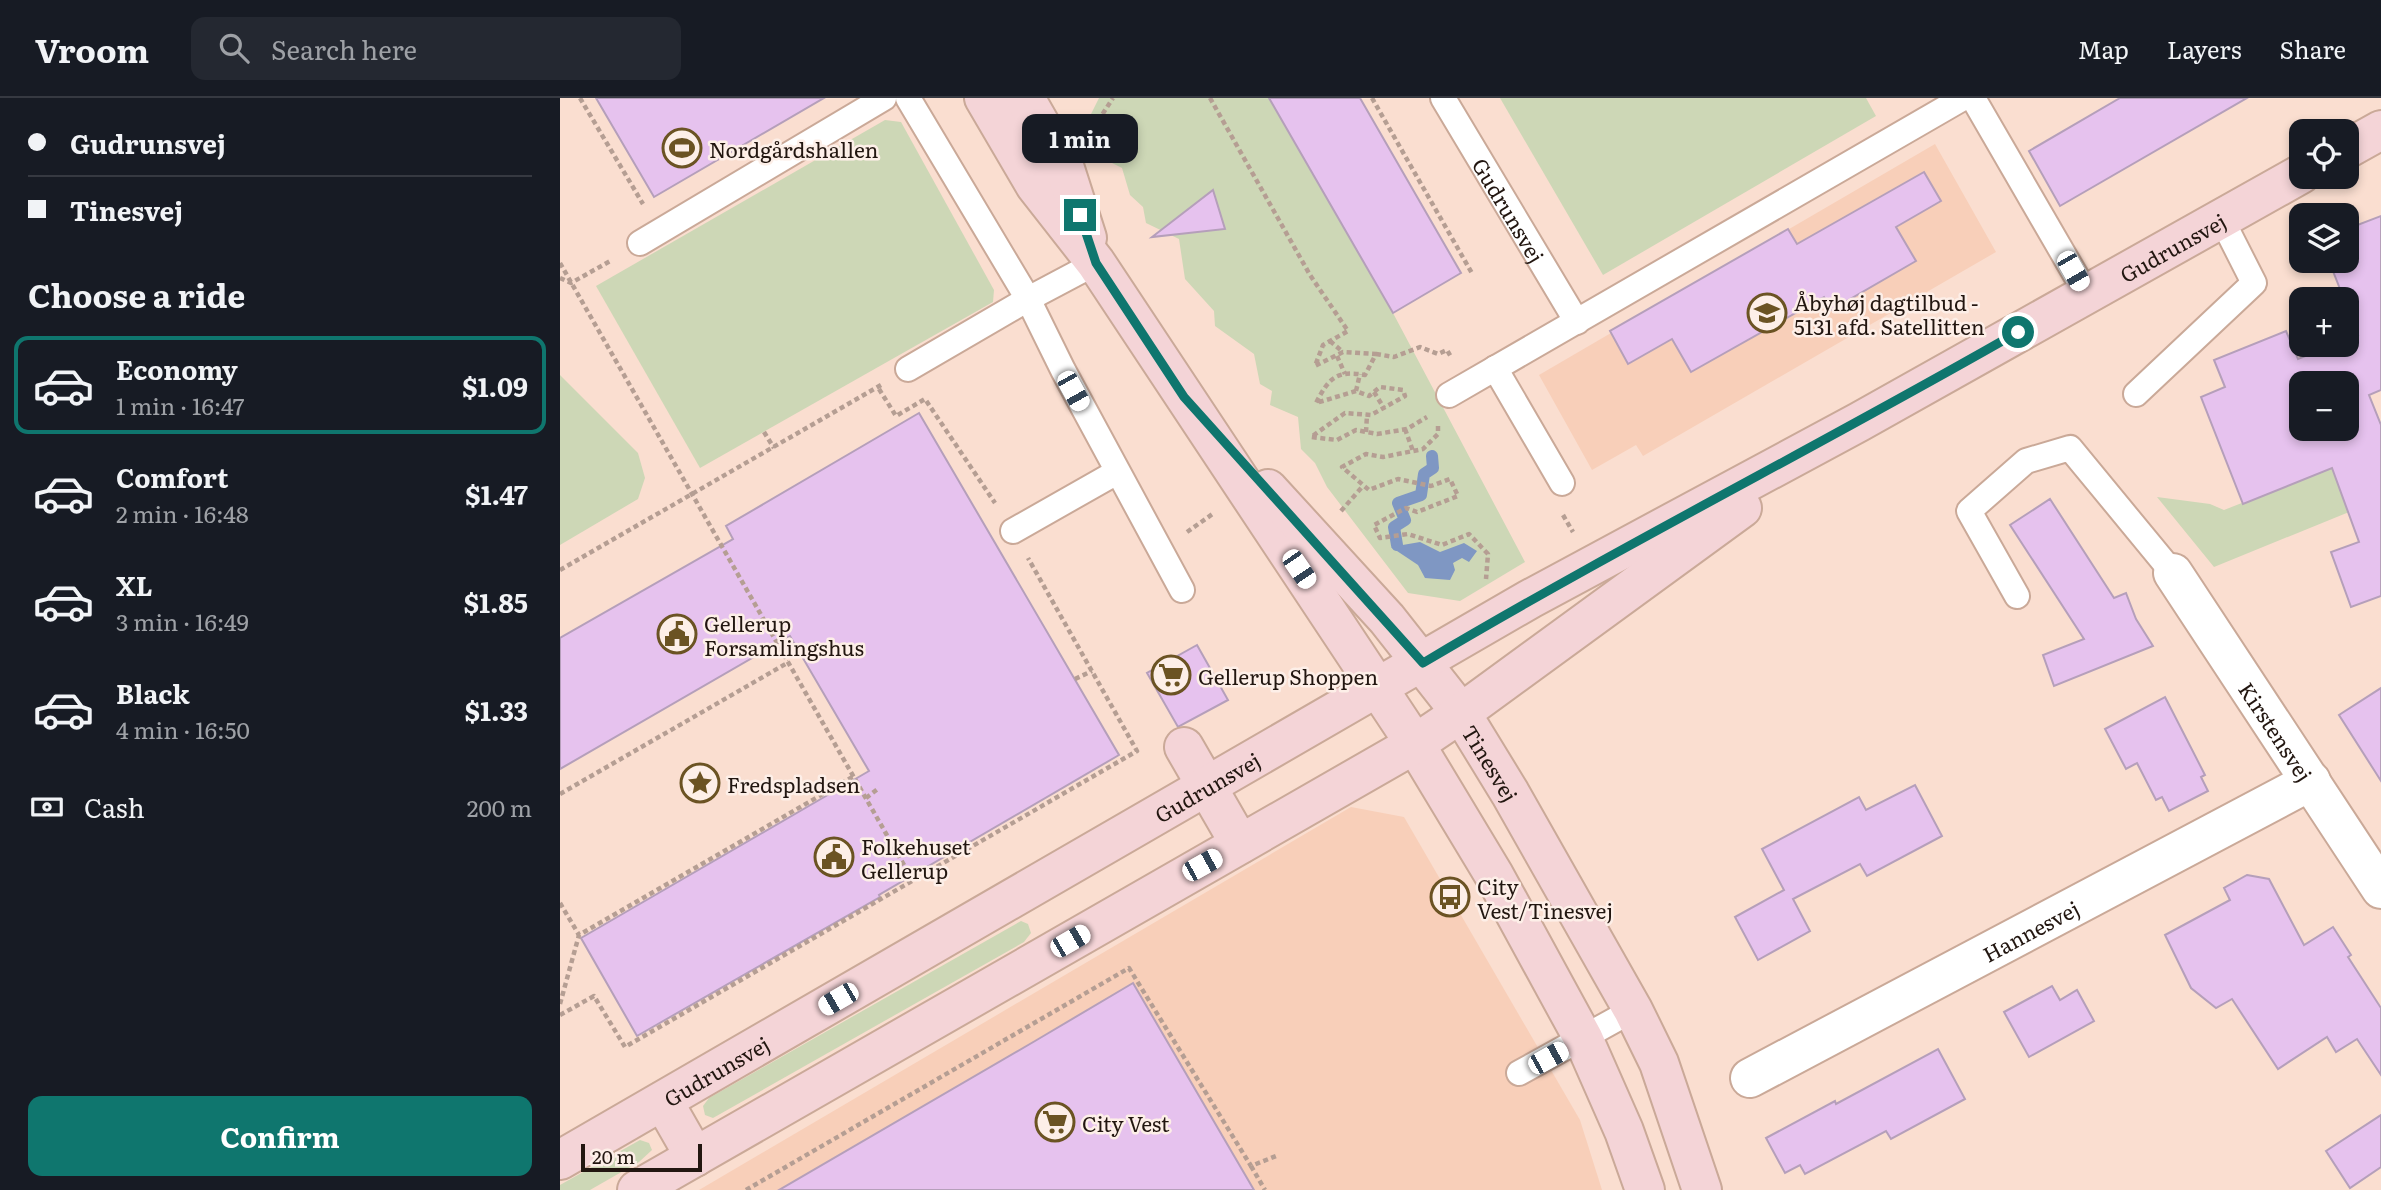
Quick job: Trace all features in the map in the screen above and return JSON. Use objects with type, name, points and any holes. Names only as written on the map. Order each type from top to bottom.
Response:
[{"type":"street","name":"Tinesvej","points":[[984,98],[1035,186],[1096,263],[1415,744],[1494,874],[1583,1038],[1624,1131],[1645,1190]]},
{"type":"street","name":"Tinesvej","points":[[1024,98],[1063,166],[1096,263]]},
{"type":"street","points":[[2359,142],[2381,130]]},
{"type":"street","name":"Gudrunsvej","points":[[560,1160],[1530,599],[1860,422],[2289,181]]},
{"type":"street","name":"Tinesvej","points":[[1184,397],[1423,663],[1461,713],[1510,793],[1633,1010],[1663,1075],[1702,1190]]},
{"type":"street","name":"Gudrunsvej","points":[[637,1190],[1415,744],[1860,422]]},
{"type":"street","name":"Kirstensvej","points":[[2173,573],[2381,889]]},
{"type":"street","points":[[1184,747],[1240,844]]},
{"type":"street","name":"Hannesvej","points":[[1750,1078],[2311,781]]},
{"type":"street","points":[[663,1101],[695,1157]]},
{"type":"lane","points":[[650,237],[884,98]]},
{"type":"lane","points":[[908,98],[1027,299],[1182,590]]},
{"type":"lane","name":"Gudrunsvej","points":[[1443,98],[1577,322]]},
{"type":"lane","points":[[1451,397],[1495,368],[1963,98]]},
{"type":"lane","points":[[1973,98],[2085,293]]},
{"type":"lane","points":[[2136,394],[2254,283],[2221,218]]},
{"type":"lane","points":[[908,369],[1027,299],[1096,263]]},
{"type":"lane","points":[[1495,368],[1562,483]]},
{"type":"lane","points":[[2017,596],[1969,511],[2026,461],[2070,449],[2173,573]]},
{"type":"lane","points":[[1013,531],[1117,472]]},
{"type":"lane","points":[[1519,1073],[1633,1010]]},
{"type":"path","points":[[571,283],[650,237],[580,98]]},
{"type":"path","points":[[1096,140],[1098,121],[1113,98]]},
{"type":"path","points":[[1210,98],[1310,275],[1348,331],[1323,345],[1315,366],[1343,352],[1376,354],[1394,357],[1420,347],[1438,354],[1447,350],[1451,397],[1405,429],[1377,434],[1356,430],[1337,440],[1311,438],[1345,413],[1371,415],[1405,396],[1403,390],[1380,387],[1369,396],[1356,391],[1317,403],[1327,382],[1345,374],[1365,375],[1376,354]]},
{"type":"path","points":[[1372,98],[1473,275]]},
{"type":"path","points":[[560,263],[912,879]]},
{"type":"path","points":[[560,278],[571,283]]},
{"type":"path","points":[[1330,341],[1343,352]]},
{"type":"path","points":[[1336,356],[1345,374]]},
{"type":"path","points":[[560,570],[908,369]]},
{"type":"path","points":[[1356,391],[1360,374]]},
{"type":"path","points":[[560,1015],[594,996],[625,1048],[887,897],[912,879],[1137,751],[1013,531],[925,399],[896,416],[878,387]]},
{"type":"path","points":[[1374,391],[1384,408]]},
{"type":"path","points":[[1366,432],[1367,415]]},
{"type":"path","points":[[1437,422],[1438,434],[1423,449],[1383,457],[1366,454],[1342,467],[1369,490],[1398,479],[1430,486],[1450,479],[1458,496],[1417,512],[1406,509],[1374,525],[1380,538],[1408,534],[1442,545],[1469,534],[1488,554],[1485,590]]},
{"type":"path","points":[[1405,429],[1413,451]]},
{"type":"path","points":[[764,432],[774,448]]},
{"type":"path","points":[[1160,550],[1247,491]]},
{"type":"path","points":[[560,794],[789,662]]},
{"type":"path","points":[[1075,679],[1092,671]]},
{"type":"path","points":[[560,1004],[579,935],[854,776]]},
{"type":"path","points":[[866,798],[879,788]]},
{"type":"path","points":[[560,903],[579,935]]},
{"type":"path","points":[[746,1190],[1129,968],[1265,1190]]},
{"type":"path","points":[[932,1070],[937,1079]]},
{"type":"path","points":[[1251,1167],[1276,1156]]},
{"type":"shaded area","name":"Åbyhøj dagtilbud - 5131 afd. Satellitten","points":[[1935,144],[1996,252],[1643,456],[1636,445],[1592,470],[1539,375]]},
{"type":"shaded area","points":[[1351,807],[1404,817],[1580,1120],[1602,1190],[699,1190]]},
{"type":"green space","points":[[1099,98],[1269,98],[1393,313],[1525,562],[1460,601],[1408,593],[1327,487],[1315,463],[1301,449],[1298,417],[1270,405],[1272,391],[1260,384],[1254,354],[1215,326],[1214,311],[1185,279],[1179,239],[1146,223],[1143,207],[1130,195],[1122,168],[1108,161],[1104,126],[1088,120]]},
{"type":"green space","points":[[1500,98],[1866,98],[1876,116],[1603,275]]},
{"type":"green space","points":[[885,120],[901,122],[994,290],[993,302],[700,468],[596,286]]},
{"type":"green space","points":[[560,375],[638,453],[645,478],[638,499],[560,545]]},
{"type":"green space","points":[[2381,448],[2381,499],[2214,567],[2157,497],[2210,504],[2224,510]]},
{"type":"green space","points":[[1021,921],[1028,924],[1031,933],[1024,942],[713,1118],[705,1115],[703,1106],[709,1098]]},
{"type":"green space","points":[[640,1140],[649,1143],[652,1150],[639,1162],[590,1190],[560,1190],[560,1185]]},
{"type":"water","points":[[1420,542],[1440,552],[1464,543],[1477,551],[1469,562],[1462,558],[1453,563],[1455,570],[1450,580],[1425,578],[1418,565],[1391,547]]},
{"type":"building","name":"Nordgårdshallen","points":[[596,98],[824,98],[654,197]]},
{"type":"building","points":[[1269,98],[1360,98],[1461,273],[1393,313]]},
{"type":"building","points":[[2120,98],[2247,98],[2060,206],[2029,151]]},
{"type":"building","points":[[1924,172],[1941,201],[1896,227],[1916,261],[1831,310],[1824,297],[1691,372],[1672,339],[1628,364],[1610,331],[1788,229],[1797,244]]},
{"type":"building","points":[[1213,190],[1225,229],[1152,237]]},
{"type":"building","points":[[2381,216],[2381,390],[2369,395],[2381,425],[2381,596],[2351,607],[2331,552],[2359,542],[2332,468],[2243,504],[2201,397],[2225,387],[2214,360],[2286,331],[2289,338],[2289,357],[2359,357],[2359,287],[2339,287],[2334,273],[2359,273],[2359,224]]},
{"type":"building","points":[[919,413],[1119,755],[879,895],[880,897],[637,1036],[581,938],[869,771],[790,636],[560,769],[560,638],[733,539],[726,526]]},
{"type":"building","points":[[2050,499],[2114,598],[2126,593],[2136,619],[2153,646],[2054,686],[2043,655],[2084,639],[2010,525]]},
{"type":"building","points":[[1197,645],[1228,700],[1178,727],[1147,673]]},
{"type":"building","points":[[2381,688],[2381,781],[2339,715]]},
{"type":"building","points":[[2165,697],[2205,775],[2201,777],[2208,791],[2169,811],[2162,797],[2156,800],[2137,763],[2126,769],[2105,729]]},
{"type":"building","points":[[1915,785],[1942,836],[1867,876],[1860,864],[1793,899],[1810,931],[1758,960],[1735,917],[1784,890],[1762,849],[1859,797],[1866,810]]},
{"type":"building","points":[[2247,875],[2269,879],[2304,945],[2333,927],[2351,955],[2348,957],[2381,1008],[2381,1075],[2357,1039],[2336,1052],[2327,1037],[2278,1069],[2232,999],[2216,1008],[2191,988],[2165,935],[2230,900],[2224,888]]},
{"type":"building","name":"City Vest","points":[[1133,983],[1254,1190],[779,1190],[1035,1041]]},
{"type":"building","points":[[2052,986],[2060,1000],[2077,990],[2094,1021],[2029,1057],[2004,1012]]},
{"type":"building","points":[[1938,1049],[1965,1099],[1891,1139],[1886,1131],[1805,1174],[1800,1165],[1785,1173],[1766,1138]]},
{"type":"building","points":[[2381,1115],[2381,1167],[2350,1188],[2326,1151]]},
{"type":"waterway","points":[[1397,545],[1394,527],[1405,520],[1398,503],[1421,495],[1424,474],[1433,468],[1432,456]]},
{"type":"place","name":"Nordgårdshallen","points":[[682,148]]},
{"type":"place","name":"Åbyhøj dagtilbud - 5131 afd. Satellitten","points":[[1767,313]]},
{"type":"place","name":"Gellerup Forsamlingshus","points":[[677,634]]},
{"type":"place","name":"Gellerup Shoppen","points":[[1171,675]]},
{"type":"place","name":"Fredspladsen","points":[[700,783]]},
{"type":"place","name":"Folkehuset Gellerup","points":[[834,857]]},
{"type":"place","name":"City Vest/Tinesvej","points":[[1450,897]]},
{"type":"place","name":"City Vest","points":[[1055,1122]]},
{"type":"route","points":[[1080,215],[1096,263],[1184,397],[1387,619],[1423,663],[1530,599],[1860,422],[2018,332]]}]
